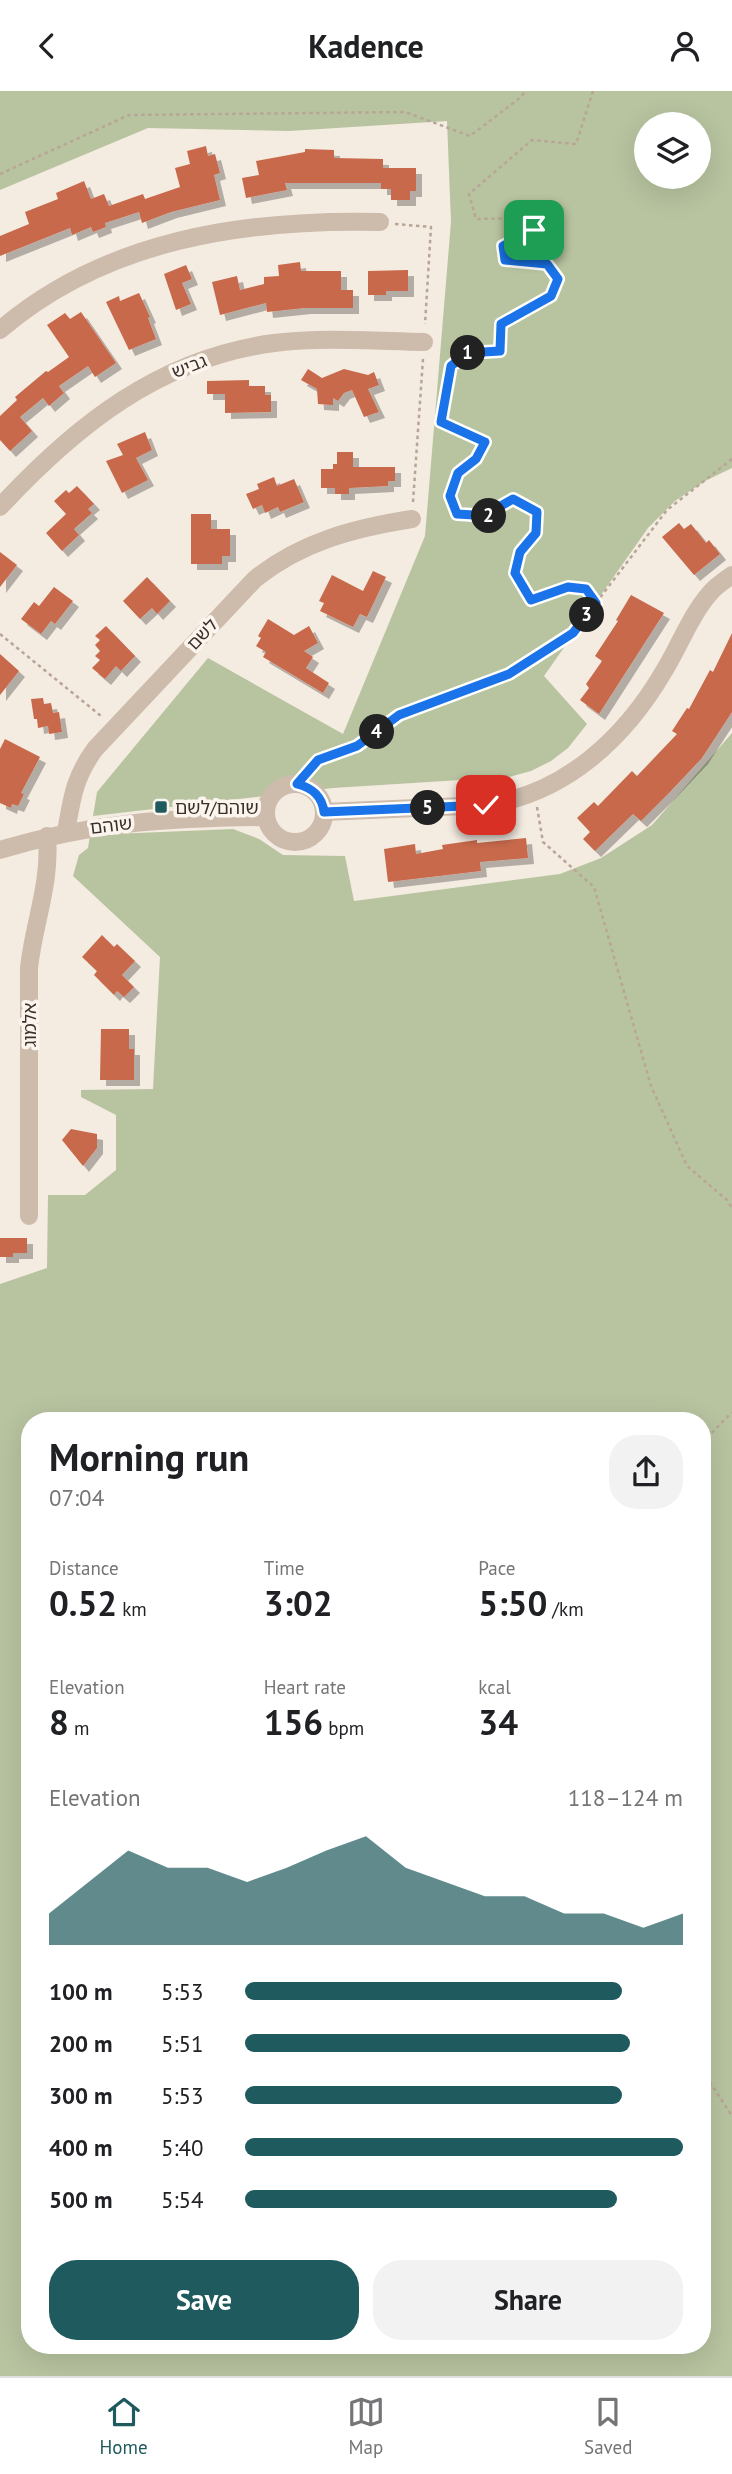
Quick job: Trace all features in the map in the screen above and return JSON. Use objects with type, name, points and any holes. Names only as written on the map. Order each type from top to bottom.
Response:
[{"type":"street","points":[[0,330],[50,294],[92,271],[176,240],[260,225],[380,222]]},
{"type":"street","name":"גביש","points":[[0,507],[35,469],[85,425],[138,390],[192,364],[246,348],[300,341],[424,342]]},
{"type":"street","name":"לשם","points":[[66,832],[76,779],[89,756],[241,593],[270,567],[302,548],[337,535],[412,519]]},
{"type":"street","points":[[324,812],[511,802],[561,781],[584,764],[626,722],[662,675],[687,628],[711,592],[732,575]]},
{"type":"street","points":[[297,784],[315,791],[321,799],[324,812],[321,827],[315,835],[298,843],[279,838],[272,832],[266,817],[271,796],[287,785],[297,784]]},
{"type":"street","name":"שוהם","points":[[0,850],[66,832],[151,820],[266,817]]},
{"type":"street","name":"אלמוג","points":[[29,1216],[29,968],[48,877],[47,836]]},
{"type":"path","points":[[0,174],[129,115],[405,112],[470,136],[521,97],[525,91]]},
{"type":"path","points":[[593,91],[576,144],[532,140],[469,194],[476,219],[532,218],[534,230],[503,246],[505,260],[547,264],[558,279],[551,296],[501,324],[500,351],[467,353],[451,366],[441,422],[485,442],[476,459],[458,473],[450,496],[457,514],[491,516],[499,507],[513,499],[537,512],[536,533],[520,552],[515,573],[531,600],[568,587],[586,589],[596,603]]},
{"type":"path","points":[[380,222],[431,227],[412,519]]},
{"type":"path","points":[[297,784],[318,760],[357,746],[399,715],[509,674],[573,633],[667,510],[732,459]]},
{"type":"path","points":[[0,634],[115,727]]},
{"type":"path","points":[[536,793],[538,825],[543,842],[594,887],[651,1086],[687,1166],[727,1200],[732,1208]]},
{"type":"path","points":[[711,1434],[732,1412]]},
{"type":"path","points":[[711,2084],[732,2116]]},
{"type":"green space","points":[[0,91],[732,91],[732,468],[705,481],[675,501],[648,528],[544,676],[587,724],[568,748],[551,761],[531,771],[509,777],[333,788],[93,816],[97,792],[208,658],[343,734],[425,536],[451,222],[447,121],[289,131],[148,128],[0,190]]},
{"type":"green space","points":[[732,733],[732,2376],[0,2376],[0,1284],[47,1268],[48,1195],[85,1195],[116,1170],[116,1115],[81,1097],[81,1090],[153,1089],[160,957],[73,876],[79,855],[88,848],[90,835],[233,829],[259,839],[283,855],[345,856],[354,901],[560,874],[601,858],[652,825]]},
{"type":"building","points":[[206,146],[208,156],[215,154],[220,173],[214,175],[220,200],[171,212],[142,223],[139,212],[105,223],[106,227],[93,232],[91,227],[72,235],[70,228],[0,256],[0,236],[29,224],[25,212],[58,199],[56,193],[84,181],[91,199],[104,194],[109,206],[143,194],[145,199],[180,187],[175,168],[190,164],[187,151]]},
{"type":"building","points":[[305,149],[334,150],[334,158],[383,159],[383,168],[416,168],[416,191],[410,191],[410,200],[391,200],[391,189],[381,189],[381,183],[285,183],[287,190],[246,198],[242,178],[259,175],[256,161],[305,152]]},
{"type":"building","points":[[300,262],[301,271],[341,271],[341,290],[353,290],[353,308],[305,308],[267,312],[266,303],[220,315],[212,282],[237,276],[240,290],[264,284],[264,277],[279,276],[278,265]]},
{"type":"building","points":[[186,265],[192,279],[182,283],[191,304],[176,310],[164,274]]},
{"type":"building","points":[[408,270],[408,291],[386,291],[386,295],[368,295],[368,271]]},
{"type":"building","points":[[139,293],[156,339],[129,350],[106,302],[119,296],[120,301]]},
{"type":"building","points":[[81,312],[116,363],[95,377],[88,366],[59,386],[64,393],[49,406],[43,398],[20,417],[32,431],[10,451],[0,440],[0,416],[17,400],[15,397],[46,371],[69,357],[47,325],[65,313],[70,319]]},
{"type":"building","points":[[308,369],[322,378],[344,369],[368,375],[374,372],[379,385],[368,389],[379,412],[364,417],[352,390],[344,393],[338,401],[333,398],[333,405],[318,404],[317,389],[301,380]]},
{"type":"building","points":[[249,380],[249,386],[265,386],[265,395],[271,395],[271,412],[225,413],[225,394],[207,394],[207,381]]},
{"type":"building","points":[[145,432],[152,450],[136,458],[148,480],[122,493],[106,461],[123,455],[117,444]]},
{"type":"building","points":[[337,452],[353,452],[353,467],[395,467],[395,481],[388,481],[388,486],[349,488],[349,494],[335,494],[335,488],[321,488],[321,469],[333,469],[333,464],[337,464]]},
{"type":"building","points":[[274,477],[277,486],[294,479],[304,502],[280,512],[278,507],[265,513],[262,505],[253,509],[246,494],[259,489],[257,484]]},
{"type":"building","points":[[77,486],[94,504],[88,509],[92,513],[74,529],[79,535],[62,551],[46,533],[66,514],[54,501],[66,490],[69,493]]},
{"type":"building","points":[[191,514],[211,514],[211,529],[230,529],[230,556],[222,556],[222,564],[191,564]]},
{"type":"building","points":[[679,523],[684,529],[691,524],[706,543],[709,540],[720,554],[694,575],[662,537]]},
{"type":"building","points":[[0,552],[17,565],[0,587]]},
{"type":"building","points":[[373,571],[386,577],[367,617],[360,614],[353,627],[320,611],[324,603],[319,601],[332,575],[363,591]]},
{"type":"building","points":[[147,577],[170,601],[157,614],[152,608],[140,619],[123,601]]},
{"type":"building","points":[[54,587],[73,601],[55,624],[51,621],[41,634],[21,619],[34,602],[39,606]]},
{"type":"building","points":[[631,595],[664,613],[599,714],[580,700],[589,688],[586,684],[602,661],[595,656]]},
{"type":"building","points":[[268,619],[294,635],[309,626],[318,643],[304,651],[313,657],[306,668],[329,683],[323,693],[263,657],[266,652],[256,646],[261,638],[258,636]]},
{"type":"building","points":[[106,626],[135,656],[121,671],[116,666],[105,679],[92,668],[100,660],[95,656],[100,651],[95,645],[100,640],[95,636]]},
{"type":"building","points":[[732,633],[732,712],[702,758],[669,793],[641,821],[633,814],[595,851],[583,839],[590,832],[577,818],[594,802],[598,806],[632,771],[637,776],[677,734],[672,731],[687,708],[689,709],[710,670],[713,672]]},
{"type":"building","points":[[0,654],[19,671],[0,695]]},
{"type":"building","points":[[43,698],[44,704],[51,703],[53,713],[59,712],[62,732],[49,734],[48,726],[38,728],[31,699]]},
{"type":"building","points":[[5,739],[40,757],[21,793],[24,794],[18,806],[12,804],[11,808],[0,803],[0,749]]},
{"type":"building","points":[[526,838],[528,858],[480,862],[481,871],[388,882],[384,849],[415,844],[416,854],[443,849],[442,845]]},
{"type":"building","points":[[102,935],[114,947],[117,944],[135,961],[122,975],[134,987],[124,997],[117,991],[114,995],[94,975],[97,971],[82,957]]},
{"type":"building","points":[[101,1029],[129,1029],[129,1049],[134,1049],[134,1080],[100,1080]]},
{"type":"building","points":[[71,1129],[97,1134],[97,1148],[83,1166],[62,1140]]},
{"type":"building","points":[[0,1238],[27,1238],[27,1253],[0,1257]]},
{"type":"place","name":"שוהם/לשם","points":[[161,807]]},
{"type":"route","points":[[486,805],[324,812],[321,799],[315,791],[297,784],[318,760],[357,746],[399,715],[509,674],[573,633],[596,603],[586,589],[568,587],[531,600],[525,594],[515,573],[520,552],[536,533],[537,512],[513,499],[499,507],[491,516],[457,514],[450,496],[458,473],[476,459],[485,442],[441,422],[451,366],[467,353],[500,351],[501,324],[551,296],[558,279],[547,264],[505,260],[503,246],[534,230]]}]
